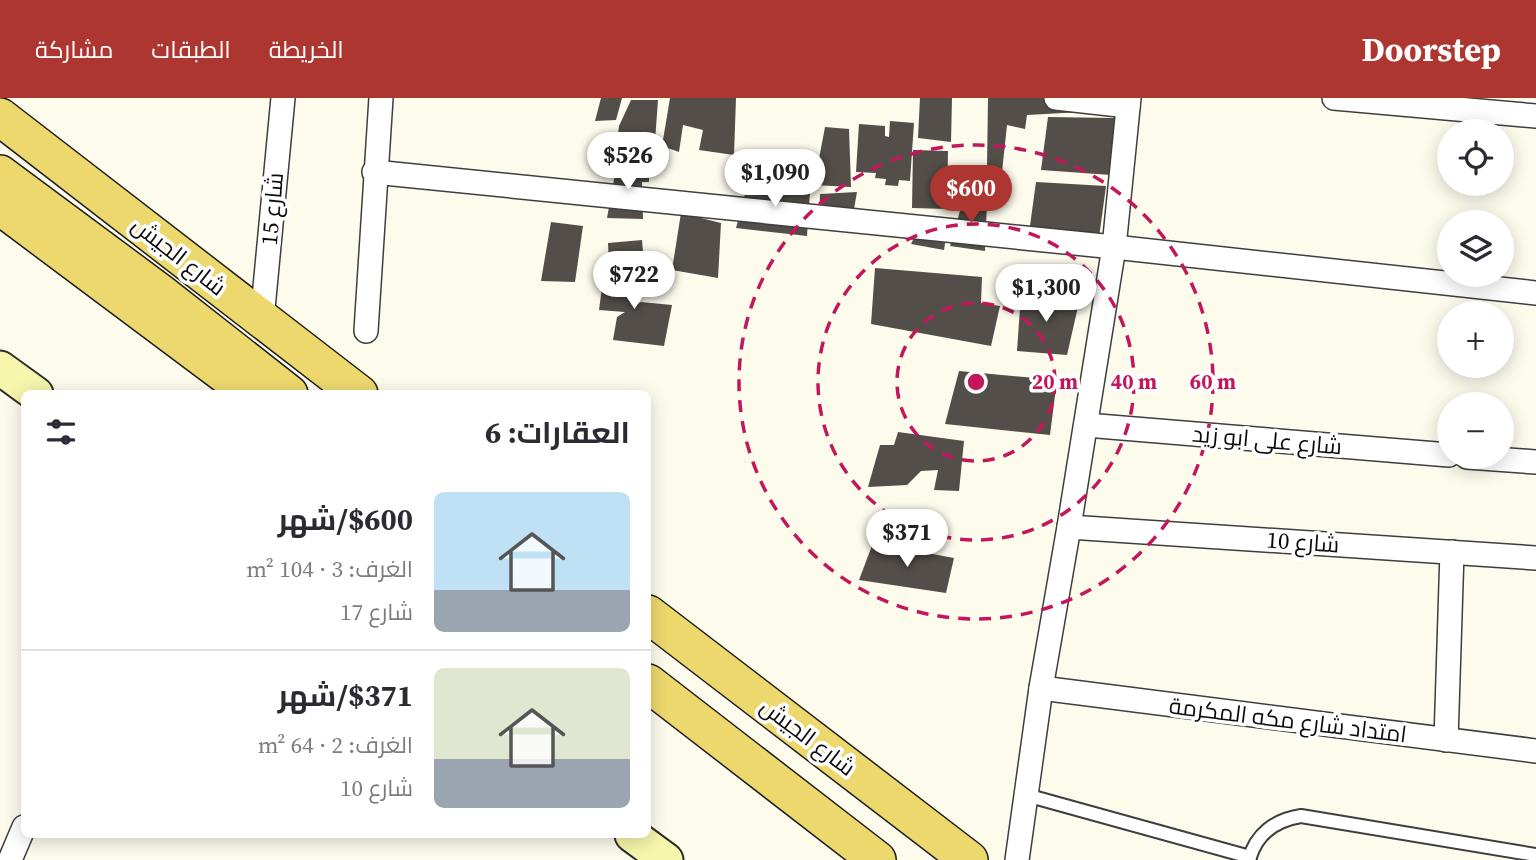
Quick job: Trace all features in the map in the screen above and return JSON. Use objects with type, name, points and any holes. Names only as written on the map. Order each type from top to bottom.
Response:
[{"type":"main road","name":"شارع الجيش","points":[[0,117],[354,390]]},
{"type":"main road","points":[[0,174],[159,292],[284,390]]},
{"type":"main road","points":[[0,206],[246,390]]},
{"type":"main road","name":"شارع الجيش","points":[[651,616],[969,860]]},
{"type":"main road","points":[[651,686],[877,860]]},
{"type":"street","name":"شارع 15","points":[[261,319],[283,98]]},
{"type":"street","points":[[366,331],[374,172],[381,98]]},
{"type":"street","points":[[1017,860],[1041,688],[1114,247],[1129,102],[1056,98]]},
{"type":"street","points":[[1334,98],[1536,116]]},
{"type":"street","points":[[374,172],[1536,293]]},
{"type":"street","points":[[0,369],[30,390]]},
{"type":"street","name":"شارع على ابو زيد","points":[[1086,425],[1437,454]]},
{"type":"street","points":[[1514,460],[1536,462]]},
{"type":"street","name":"شارع 10","points":[[1069,527],[1536,558]]},
{"type":"street","points":[[1446,740],[1452,552]]},
{"type":"street","name":"امتداد شارع مكه المكرمة","points":[[1041,688],[1536,751]]},
{"type":"street","points":[[10,860],[21,834]]},
{"type":"street","points":[[636,838],[666,860]]},
{"type":"lane","points":[[1026,795],[1249,859],[1265,831],[1282,821],[1301,816],[1536,855]]},
{"type":"building","points":[[601,98],[622,98],[616,120],[595,121]]},
{"type":"building","points":[[670,98],[736,98],[734,155],[699,150],[703,130],[683,125],[679,152],[662,146]]},
{"type":"building","points":[[920,98],[952,98],[951,142],[918,138]]},
{"type":"building","points":[[988,98],[1102,98],[1099,111],[1027,115],[1025,129],[1007,125],[1002,172],[987,168]]},
{"type":"building","points":[[631,100],[658,100],[654,155],[626,151],[630,145],[617,142],[619,126]]},
{"type":"building","points":[[1048,117],[1114,118],[1121,122],[1111,175],[1041,170]]},
{"type":"building","points":[[890,121],[914,123],[910,181],[899,180],[898,186],[885,185],[886,179],[875,178],[876,173],[856,172],[859,124],[885,126],[885,136],[889,137]]},
{"type":"building","points":[[825,127],[849,129],[851,187],[814,185]]},
{"type":"building","points":[[913,150],[948,151],[947,209],[912,208]]},
{"type":"building","points":[[623,160],[649,168],[649,182],[642,182],[643,219],[607,218],[614,179]]},
{"type":"building","points":[[749,179],[810,192],[807,236],[736,228]]},
{"type":"building","points":[[1036,182],[1106,186],[1099,238],[1029,233]]},
{"type":"building","points":[[857,192],[851,226],[819,225],[820,194]]},
{"type":"building","points":[[965,193],[987,203],[985,251],[950,246]]},
{"type":"building","points":[[681,213],[721,223],[718,278],[672,270]]},
{"type":"building","points":[[922,221],[946,237],[944,250],[911,244]]},
{"type":"building","points":[[551,222],[583,226],[575,282],[541,281]]},
{"type":"building","points":[[642,240],[644,263],[609,264],[608,243]]},
{"type":"building","points":[[875,268],[982,277],[981,303],[1000,306],[991,346],[871,324]]},
{"type":"building","points":[[604,272],[639,275],[636,305],[641,302],[672,305],[664,346],[613,340],[617,317],[625,312],[599,310]]},
{"type":"building","points":[[1021,294],[1080,298],[1067,355],[1017,351]]},
{"type":"building","points":[[959,371],[1057,380],[1050,435],[945,424]]},
{"type":"building","points":[[898,432],[964,441],[959,491],[934,490],[938,470],[921,471],[907,485],[868,487],[880,445],[894,445]]},
{"type":"building","points":[[873,543],[954,558],[946,593],[859,580]]}]
